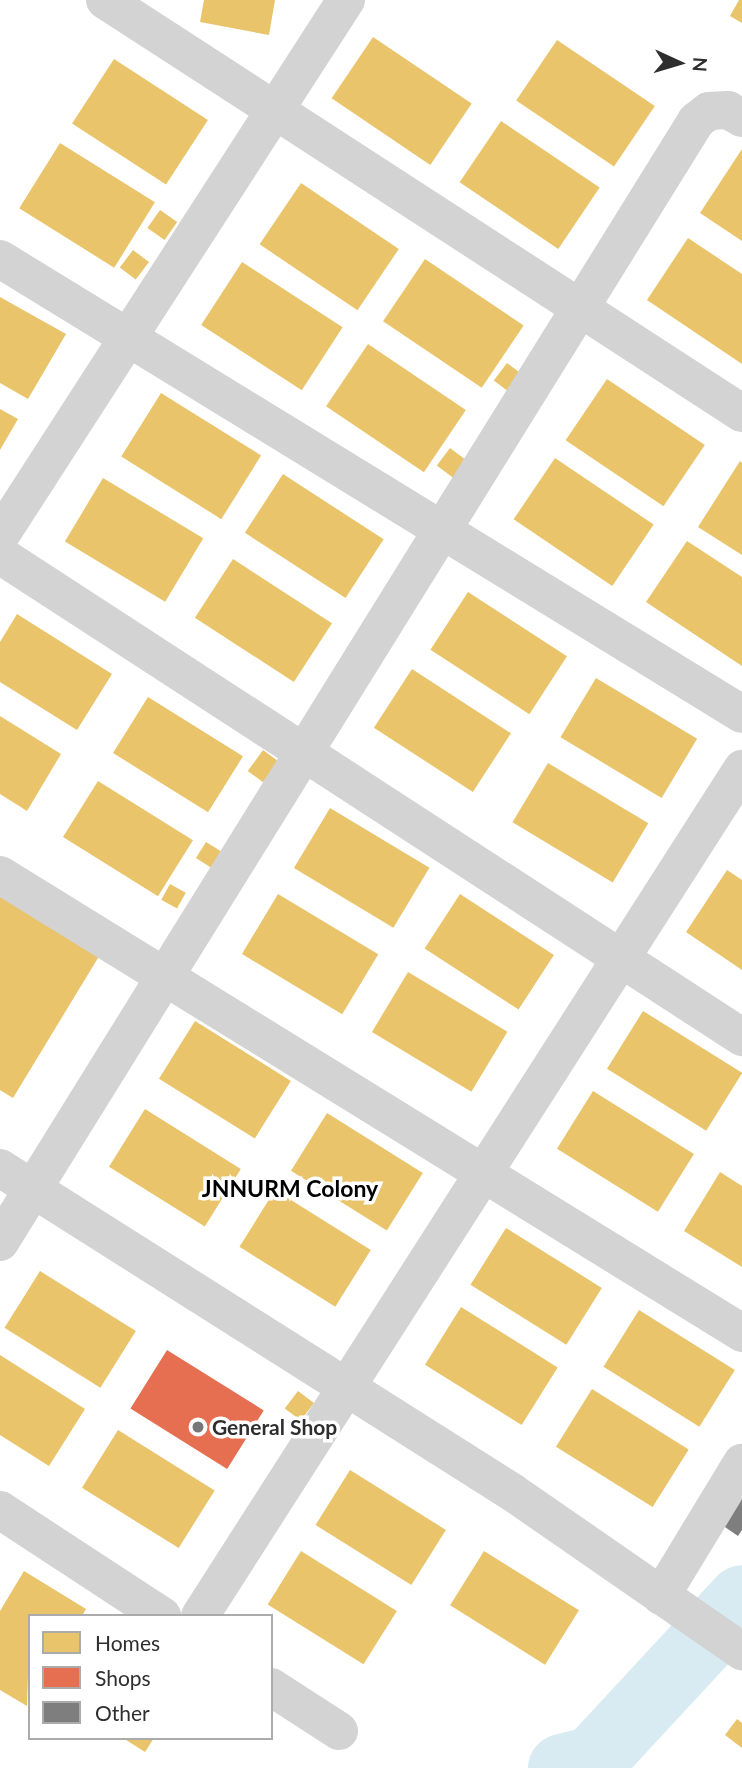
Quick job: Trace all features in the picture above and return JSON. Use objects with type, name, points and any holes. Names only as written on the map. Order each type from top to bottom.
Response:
[{"type":"street","points":[[105,0],[742,413]]},
{"type":"street","points":[[0,536],[346,0]]},
{"type":"street","points":[[0,1242],[35,1190],[695,121],[709,111],[728,110],[742,118]]},
{"type":"street","points":[[0,258],[742,714]]},
{"type":"street","points":[[0,555],[742,1037]]},
{"type":"street","points":[[201,1614],[742,769]]},
{"type":"street","points":[[0,875],[742,1333]]},
{"type":"street","points":[[0,1168],[512,1492],[742,1651]]},
{"type":"street","points":[[676,1606],[742,1463]]},
{"type":"street","points":[[0,1510],[159,1614]]},
{"type":"street","points":[[273,1688],[339,1731]]},
{"type":"building: Homes","points":[[204,0],[275,0],[269,35],[200,22]]},
{"type":"building: Homes","points":[[739,0],[742,0],[742,23],[730,16]]},
{"type":"building: Homes","points":[[373,37],[472,104],[430,165],[332,98]]},
{"type":"building: Homes","points":[[557,40],[655,106],[614,167],[516,101]]},
{"type":"building: Homes","points":[[114,59],[208,120],[166,185],[72,124]]},
{"type":"building: Homes","points":[[501,121],[600,188],[558,249],[460,182]]},
{"type":"building: Homes","points":[[60,143],[155,202],[114,268],[19,208]]},
{"type":"building: Homes","points":[[742,149],[742,241],[700,213]]},
{"type":"building: Homes","points":[[301,183],[399,249],[357,310],[260,244]]},
{"type":"building: Homes","points":[[160,210],[177,222],[165,240],[147,228]]},
{"type":"building: Homes","points":[[688,238],[742,274],[742,364],[647,300]]},
{"type":"building: Homes","points":[[133,250],[149,262],[136,280],[120,268]]},
{"type":"building: Homes","points":[[425,259],[524,326],[482,388],[383,321]]},
{"type":"building: Homes","points":[[242,262],[343,327],[302,390],[201,325]]},
{"type":"building: Homes","points":[[0,297],[66,334],[28,399],[0,383]]},
{"type":"building: Homes","points":[[368,344],[466,410],[424,472],[326,406]]},
{"type":"building: Homes","points":[[507,363],[523,375],[510,393],[494,381]]},
{"type":"building: Homes","points":[[607,379],[705,445],[663,506],[566,440]]},
{"type":"building: Homes","points":[[161,393],[261,456],[221,519],[121,457]]},
{"type":"building: Homes","points":[[0,409],[18,419],[0,450]]},
{"type":"building: Homes","points":[[450,448],[466,460],[453,478],[437,466]]},
{"type":"building: Homes","points":[[555,458],[654,525],[612,586],[514,519]]},
{"type":"building: Homes","points":[[740,461],[742,463],[742,555],[698,527]]},
{"type":"building: Homes","points":[[283,474],[384,539],[346,598],[245,533]]},
{"type":"building: Homes","points":[[103,478],[203,538],[165,602],[65,541]]},
{"type":"building: Homes","points":[[687,541],[742,577],[742,666],[646,602]]},
{"type":"building: Homes","points":[[233,559],[332,623],[294,682],[195,618]]},
{"type":"building: Homes","points":[[468,592],[567,656],[529,714],[430,650]]},
{"type":"building: Homes","points":[[17,614],[112,674],[77,730],[0,682],[0,642]]},
{"type":"building: Homes","points":[[412,669],[511,733],[473,792],[374,728]]},
{"type":"building: Homes","points":[[596,678],[697,739],[662,798],[560,737]]},
{"type":"building: Homes","points":[[148,697],[243,756],[208,812],[113,753]]},
{"type":"building: Homes","points":[[0,716],[61,754],[27,811],[0,794]]},
{"type":"building: Homes","points":[[263,750],[278,761],[263,782],[248,771]]},
{"type":"building: Homes","points":[[548,763],[648,823],[613,882],[512,822]]},
{"type":"building: Homes","points":[[98,781],[193,840],[158,896],[63,837]]},
{"type":"building: Homes","points":[[330,808],[429,868],[393,928],[294,868]]},
{"type":"building: Homes","points":[[206,842],[222,852],[212,868],[196,858]]},
{"type":"building: Homes","points":[[727,870],[742,880],[742,970],[686,932]]},
{"type":"building: Homes","points":[[170,884],[186,893],[177,908],[161,900]]},
{"type":"building: Homes","points":[[0,892],[101,953],[13,1098],[0,1090]]},
{"type":"building: Homes","points":[[278,894],[378,954],[342,1014],[242,954]]},
{"type":"building: Homes","points":[[460,894],[554,955],[519,1010],[425,949]]},
{"type":"building: Homes","points":[[408,972],[507,1032],[471,1092],[372,1032]]},
{"type":"building: Homes","points":[[643,1011],[742,1073],[706,1131],[607,1069]]},
{"type":"building: Homes","points":[[195,1021],[291,1081],[255,1139],[159,1079]]},
{"type":"building: Homes","points":[[593,1091],[694,1154],[658,1212],[557,1149]]},
{"type":"building: Homes","points":[[145,1109],[241,1169],[205,1227],[109,1167]]},
{"type":"building: Homes","points":[[327,1113],[423,1173],[387,1231],[291,1171]]},
{"type":"building: Homes","points":[[720,1172],[742,1186],[742,1267],[684,1231]]},
{"type":"building: Homes","points":[[275,1190],[371,1250],[335,1307],[239,1247]]},
{"type":"building: Homes","points":[[506,1228],[602,1288],[566,1345],[470,1285]]},
{"type":"building: Homes","points":[[40,1271],[136,1331],[100,1388],[4,1328]]},
{"type":"building: Homes","points":[[461,1307],[558,1367],[522,1425],[425,1365]]},
{"type":"building: Homes","points":[[639,1310],[735,1370],[699,1427],[603,1367]]},
{"type":"building: Homes","points":[[0,1355],[85,1409],[49,1466],[0,1435]]},
{"type":"building: Homes","points":[[592,1389],[689,1449],[653,1507],[556,1447]]},
{"type":"building: Homes","points":[[298,1391],[314,1403],[301,1421],[285,1409]]},
{"type":"building: Homes","points":[[118,1430],[215,1490],[179,1548],[82,1488]]},
{"type":"building: Homes","points":[[350,1470],[446,1530],[411,1585],[316,1525]]},
{"type":"building: Homes","points":[[301,1551],[397,1611],[363,1664],[268,1604]]},
{"type":"building: Homes","points":[[484,1551],[579,1610],[545,1665],[450,1605]]},
{"type":"building: Homes","points":[[24,1571],[86,1609],[83,1614],[28,1614],[27,1706],[0,1690],[0,1611]]},
{"type":"building: Homes","points":[[737,1719],[742,1723],[742,1748],[725,1735]]},
{"type":"building: Homes","points":[[126,1740],[153,1740],[145,1752]]},
{"type":"building: Shops","points":[[167,1350],[264,1410],[227,1469],[130,1409]]},
{"type":"building: Other","points":[[742,1496],[742,1530],[738,1536],[722,1525]]},
{"type":"waterway","points":[[562,1768],[593,1760],[742,1599]]},
{"type":"place","name":"General Shop","points":[[198,1427]]},
{"type":"district","name":"JNNURM Colony","points":[[290,1188]]}]
